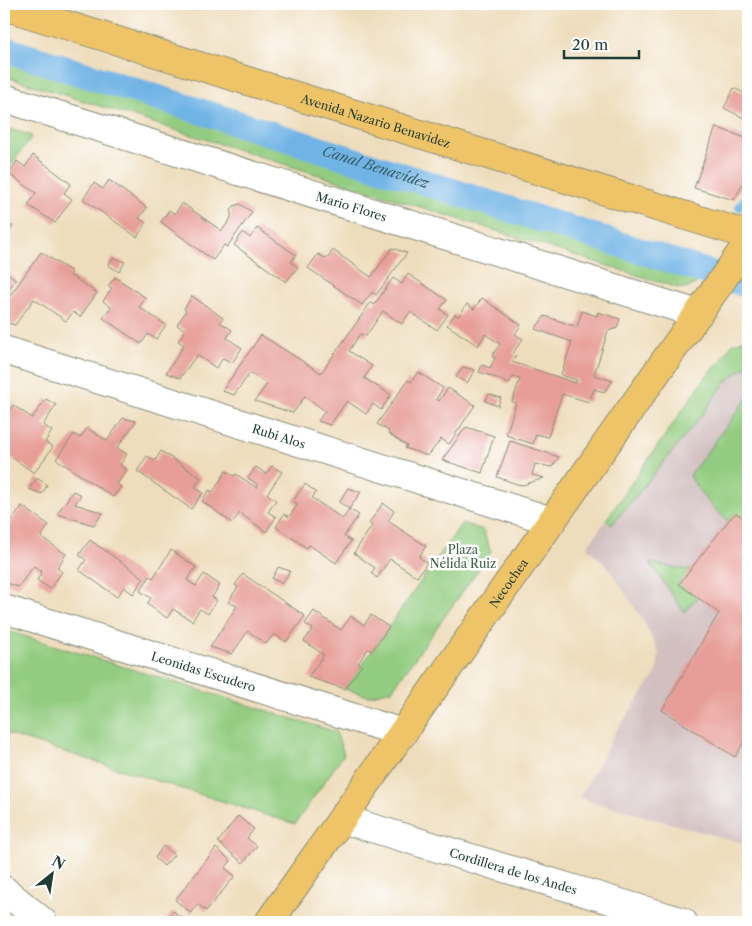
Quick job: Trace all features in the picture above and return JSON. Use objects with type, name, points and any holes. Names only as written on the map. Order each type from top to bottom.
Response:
[{"type":"main road","name":"Avenida Nazario Benavídez","points":[[4,6],[748,235]]},
{"type":"main road","name":"Necochea","points":[[269,922],[748,243]]},
{"type":"street","name":"Mario Flores","points":[[4,98],[698,314]]},
{"type":"street","name":"Rubi Alos","points":[[4,350],[552,521]]},
{"type":"street","name":"Leonidas Escudero","points":[[4,609],[402,733]]},
{"type":"street","name":"Cordillera de los Andes","points":[[342,819],[683,922]]},
{"type":"street","points":[[4,890],[43,922]]},
{"type":"shaded area","points":[[748,338],[748,845],[579,798],[615,733],[657,672],[659,653],[644,622],[608,567],[587,547],[707,375],[720,362],[732,344]]},
{"type":"green space","points":[[4,59],[702,279],[689,288],[678,288],[4,76]]},
{"type":"green space","points":[[4,127],[32,136],[4,175]]},
{"type":"green space","points":[[748,338],[748,367],[741,369],[725,383],[702,415],[612,525],[606,520],[707,375],[720,362],[732,344]]},
{"type":"green space","points":[[748,397],[748,521],[736,513],[728,521],[706,500],[690,475]]},
{"type":"green space","name":"Plaza Nélida Ruiz","points":[[462,523],[483,530],[491,552],[392,690],[368,696],[345,689]]},
{"type":"green space","points":[[650,563],[690,570],[698,597],[684,612]]},
{"type":"green space","points":[[4,630],[336,732],[344,754],[295,824],[4,733]]},
{"type":"building","points":[[734,88],[748,95],[748,120],[724,108]]},
{"type":"building","points":[[716,127],[748,139],[748,175],[734,200],[694,188]]},
{"type":"building","points":[[33,155],[71,184],[64,193],[72,199],[55,223],[28,205],[36,193],[9,174],[17,161],[25,167]]},
{"type":"building","points":[[109,180],[147,208],[139,218],[146,223],[137,237],[83,199],[94,183],[103,189]]},
{"type":"building","points":[[182,203],[222,231],[231,218],[231,211],[234,206],[240,204],[252,212],[227,247],[224,245],[213,260],[161,222],[169,210],[175,214]]},
{"type":"building","points":[[4,224],[13,226],[4,239]]},
{"type":"building","points":[[257,228],[296,255],[291,262],[298,267],[286,282],[234,245],[243,232],[250,238]]},
{"type":"building","points":[[392,248],[407,253],[376,295],[372,292],[362,305],[308,268],[318,254],[327,259],[333,250],[371,277]]},
{"type":"building","points":[[41,252],[72,272],[70,275],[97,293],[80,317],[73,312],[66,321],[34,299],[15,325],[4,322],[4,304]]},
{"type":"building","points":[[113,258],[125,262],[119,272],[108,265]]},
{"type":"building","points":[[4,271],[16,279],[6,293],[4,292]]},
{"type":"building","points":[[408,274],[447,300],[440,309],[448,315],[437,330],[410,312],[402,324],[383,311],[366,336],[360,334],[349,351],[372,366],[364,378],[391,395],[381,410],[373,404],[366,414],[347,401],[330,425],[318,421],[325,411],[305,396],[293,413],[255,401],[267,384],[250,373],[234,395],[222,391],[261,335],[321,373],[371,302],[374,305],[393,278],[402,284]]},
{"type":"building","points":[[115,277],[146,298],[139,307],[166,325],[156,339],[148,334],[141,344],[103,318],[111,307],[103,301],[112,288],[108,286]]},
{"type":"building","points":[[192,296],[223,318],[220,322],[232,330],[227,338],[242,348],[232,363],[223,358],[216,368],[197,355],[180,378],[166,373],[184,345],[178,341],[185,330],[177,325],[186,311],[184,309]]},
{"type":"building","points":[[482,298],[521,325],[515,334],[523,339],[513,353],[516,356],[512,362],[576,383],[577,380],[561,375],[572,342],[535,329],[545,316],[577,327],[582,311],[597,316],[598,312],[620,319],[617,328],[608,331],[594,375],[613,381],[604,392],[594,389],[589,402],[562,394],[548,437],[536,434],[533,444],[506,435],[516,403],[512,402],[520,379],[513,377],[508,384],[500,379],[479,372],[482,365],[490,368],[495,358],[492,356],[500,344],[485,334],[478,346],[447,325],[455,314],[459,316],[467,304],[474,309]]},
{"type":"building","points":[[463,367],[475,370],[467,383],[456,377]]},
{"type":"building","points":[[418,372],[443,388],[436,399],[439,401],[448,388],[475,405],[449,444],[441,439],[428,456],[405,448],[407,446],[377,424],[408,380],[411,382]]},
{"type":"building","points":[[489,394],[501,398],[498,406],[485,401]]},
{"type":"building","points":[[46,399],[56,405],[43,425],[52,431],[45,442],[53,447],[34,473],[7,454],[4,460],[4,413],[6,415],[13,405],[32,418]]},
{"type":"building","points":[[123,418],[136,421],[117,448],[127,454],[120,465],[127,470],[117,484],[121,487],[113,497],[56,459],[74,434],[80,438],[87,428],[107,441]]},
{"type":"building","points":[[466,427],[494,436],[482,473],[442,460]]},
{"type":"building","points":[[510,441],[559,457],[552,467],[535,464],[532,475],[544,478],[523,485],[517,484],[497,477]]},
{"type":"building","points":[[161,451],[201,478],[195,487],[203,493],[191,509],[137,471],[147,456],[155,461]]},
{"type":"building","points":[[272,466],[282,472],[267,494],[276,500],[268,512],[276,517],[266,532],[240,513],[232,523],[202,501],[209,490],[213,492],[226,471],[234,476],[236,474],[257,488],[258,485],[248,478],[256,467],[266,474]]},
{"type":"building","points":[[37,478],[47,485],[42,494],[29,489]]},
{"type":"building","points":[[305,484],[316,492],[312,498],[343,519],[349,509],[359,515],[344,536],[351,541],[336,563],[309,545],[307,548],[276,527],[284,514],[289,517],[298,504],[293,501]]},
{"type":"building","points":[[348,488],[361,492],[349,509],[339,502]]},
{"type":"building","points":[[73,491],[81,495],[75,504],[103,513],[94,525],[57,514]]},
{"type":"building","points":[[383,503],[394,511],[388,521],[426,546],[419,557],[427,563],[417,577],[390,559],[377,578],[371,573],[375,568],[354,553],[372,526],[369,523]]},
{"type":"building","points":[[22,506],[49,525],[41,537],[66,554],[57,568],[62,572],[50,589],[37,580],[42,572],[34,566],[18,587],[4,582],[4,547],[10,538],[4,533]]},
{"type":"building","points":[[736,513],[748,521],[748,735],[735,757],[662,710],[719,613],[679,584]]},
{"type":"building","points":[[90,540],[144,578],[133,594],[124,587],[117,597],[79,570],[86,560],[79,555]]},
{"type":"building","points":[[171,550],[196,567],[187,580],[191,583],[196,586],[204,574],[220,585],[212,597],[217,600],[208,614],[200,609],[192,621],[173,609],[167,618],[147,604],[151,598],[140,591],[150,576],[153,578]]},
{"type":"building","points":[[278,567],[290,571],[282,583],[272,579]]},
{"type":"building","points":[[243,574],[305,616],[286,642],[274,634],[266,644],[248,631],[232,654],[210,647],[237,606],[228,602],[238,587],[235,585]]},
{"type":"building","points":[[314,611],[341,630],[351,616],[364,625],[371,615],[389,627],[372,651],[368,649],[358,663],[362,665],[345,689],[308,677],[324,655],[304,641],[313,629],[305,624]]},
{"type":"building","points":[[238,816],[254,829],[247,838],[257,846],[243,863],[218,842]]},
{"type":"building","points":[[163,846],[174,855],[164,866],[155,858]]},
{"type":"building","points":[[216,848],[231,861],[225,868],[235,876],[206,911],[198,904],[191,913],[175,900]]},
{"type":"building","points":[[173,911],[187,922],[164,922]]},
{"type":"waterway","name":"Canal Benavídez","points":[[4,49],[748,285]]},
{"type":"waterway","points":[[739,207],[748,193]]},
{"type":"waterway","points":[[614,243],[628,241],[696,262]]}]
